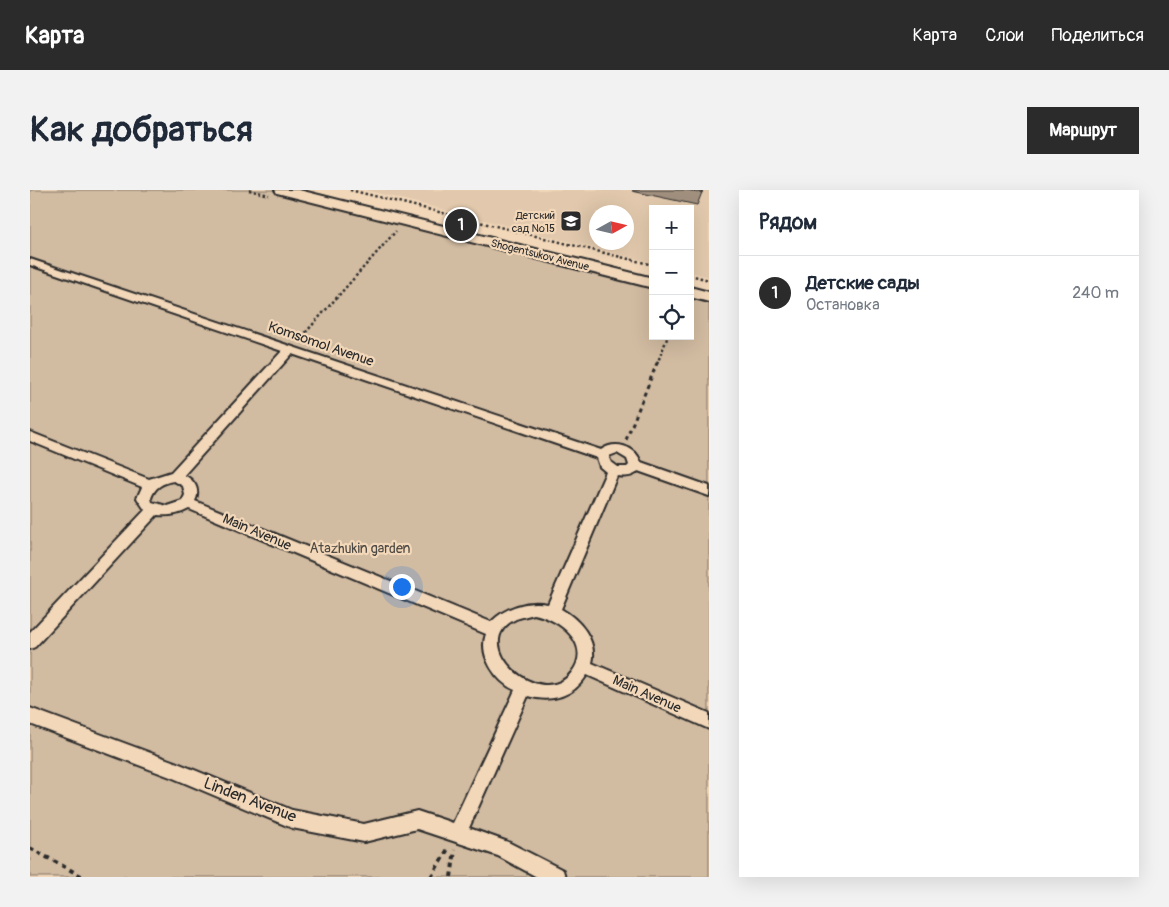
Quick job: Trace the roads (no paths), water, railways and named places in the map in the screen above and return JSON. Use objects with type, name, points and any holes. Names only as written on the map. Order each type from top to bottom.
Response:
[{"type":"street","name":"Shogentsukov Avenue","points":[[282,190],[649,282]]},
{"type":"street","name":"Komsomol Avenue","points":[[30,262],[603,455]]},
{"type":"street","points":[[694,293],[709,297]]},
{"type":"street","points":[[175,476],[189,483],[192,489],[192,496],[187,503],[171,512],[153,510],[147,505],[144,498],[145,492],[150,485],[157,480],[175,476],[290,349]]},
{"type":"street","points":[[30,436],[150,485]]},
{"type":"street","points":[[612,449],[622,450],[632,456],[635,466],[627,472],[614,471],[605,466],[602,458],[603,455],[612,449]]},
{"type":"street","points":[[635,466],[709,491]]},
{"type":"street","points":[[552,612],[614,471]]},
{"type":"street","name":"Main Avenue","points":[[187,503],[494,630]]},
{"type":"street","points":[[30,642],[153,510]]},
{"type":"street","points":[[534,608],[552,612],[568,621],[580,634],[586,650],[585,667],[576,681],[562,690],[543,692],[524,688],[507,677],[495,663],[491,646],[494,630],[502,618],[517,610],[534,608]]},
{"type":"street","name":"Main Avenue","points":[[585,667],[709,721]]},
{"type":"street","points":[[458,833],[524,688]]},
{"type":"street","name":"Linden Avenue","points":[[30,716],[174,770],[292,819],[364,834],[417,820],[502,848],[556,877]]},
{"type":"place","name":"Детский сад №15","points":[[571,221]]},
{"type":"place","name":"Детские сады","points":[[461,225]]},
{"type":"park label","name":"Atazhukin garden","points":[[360,548]]}]
